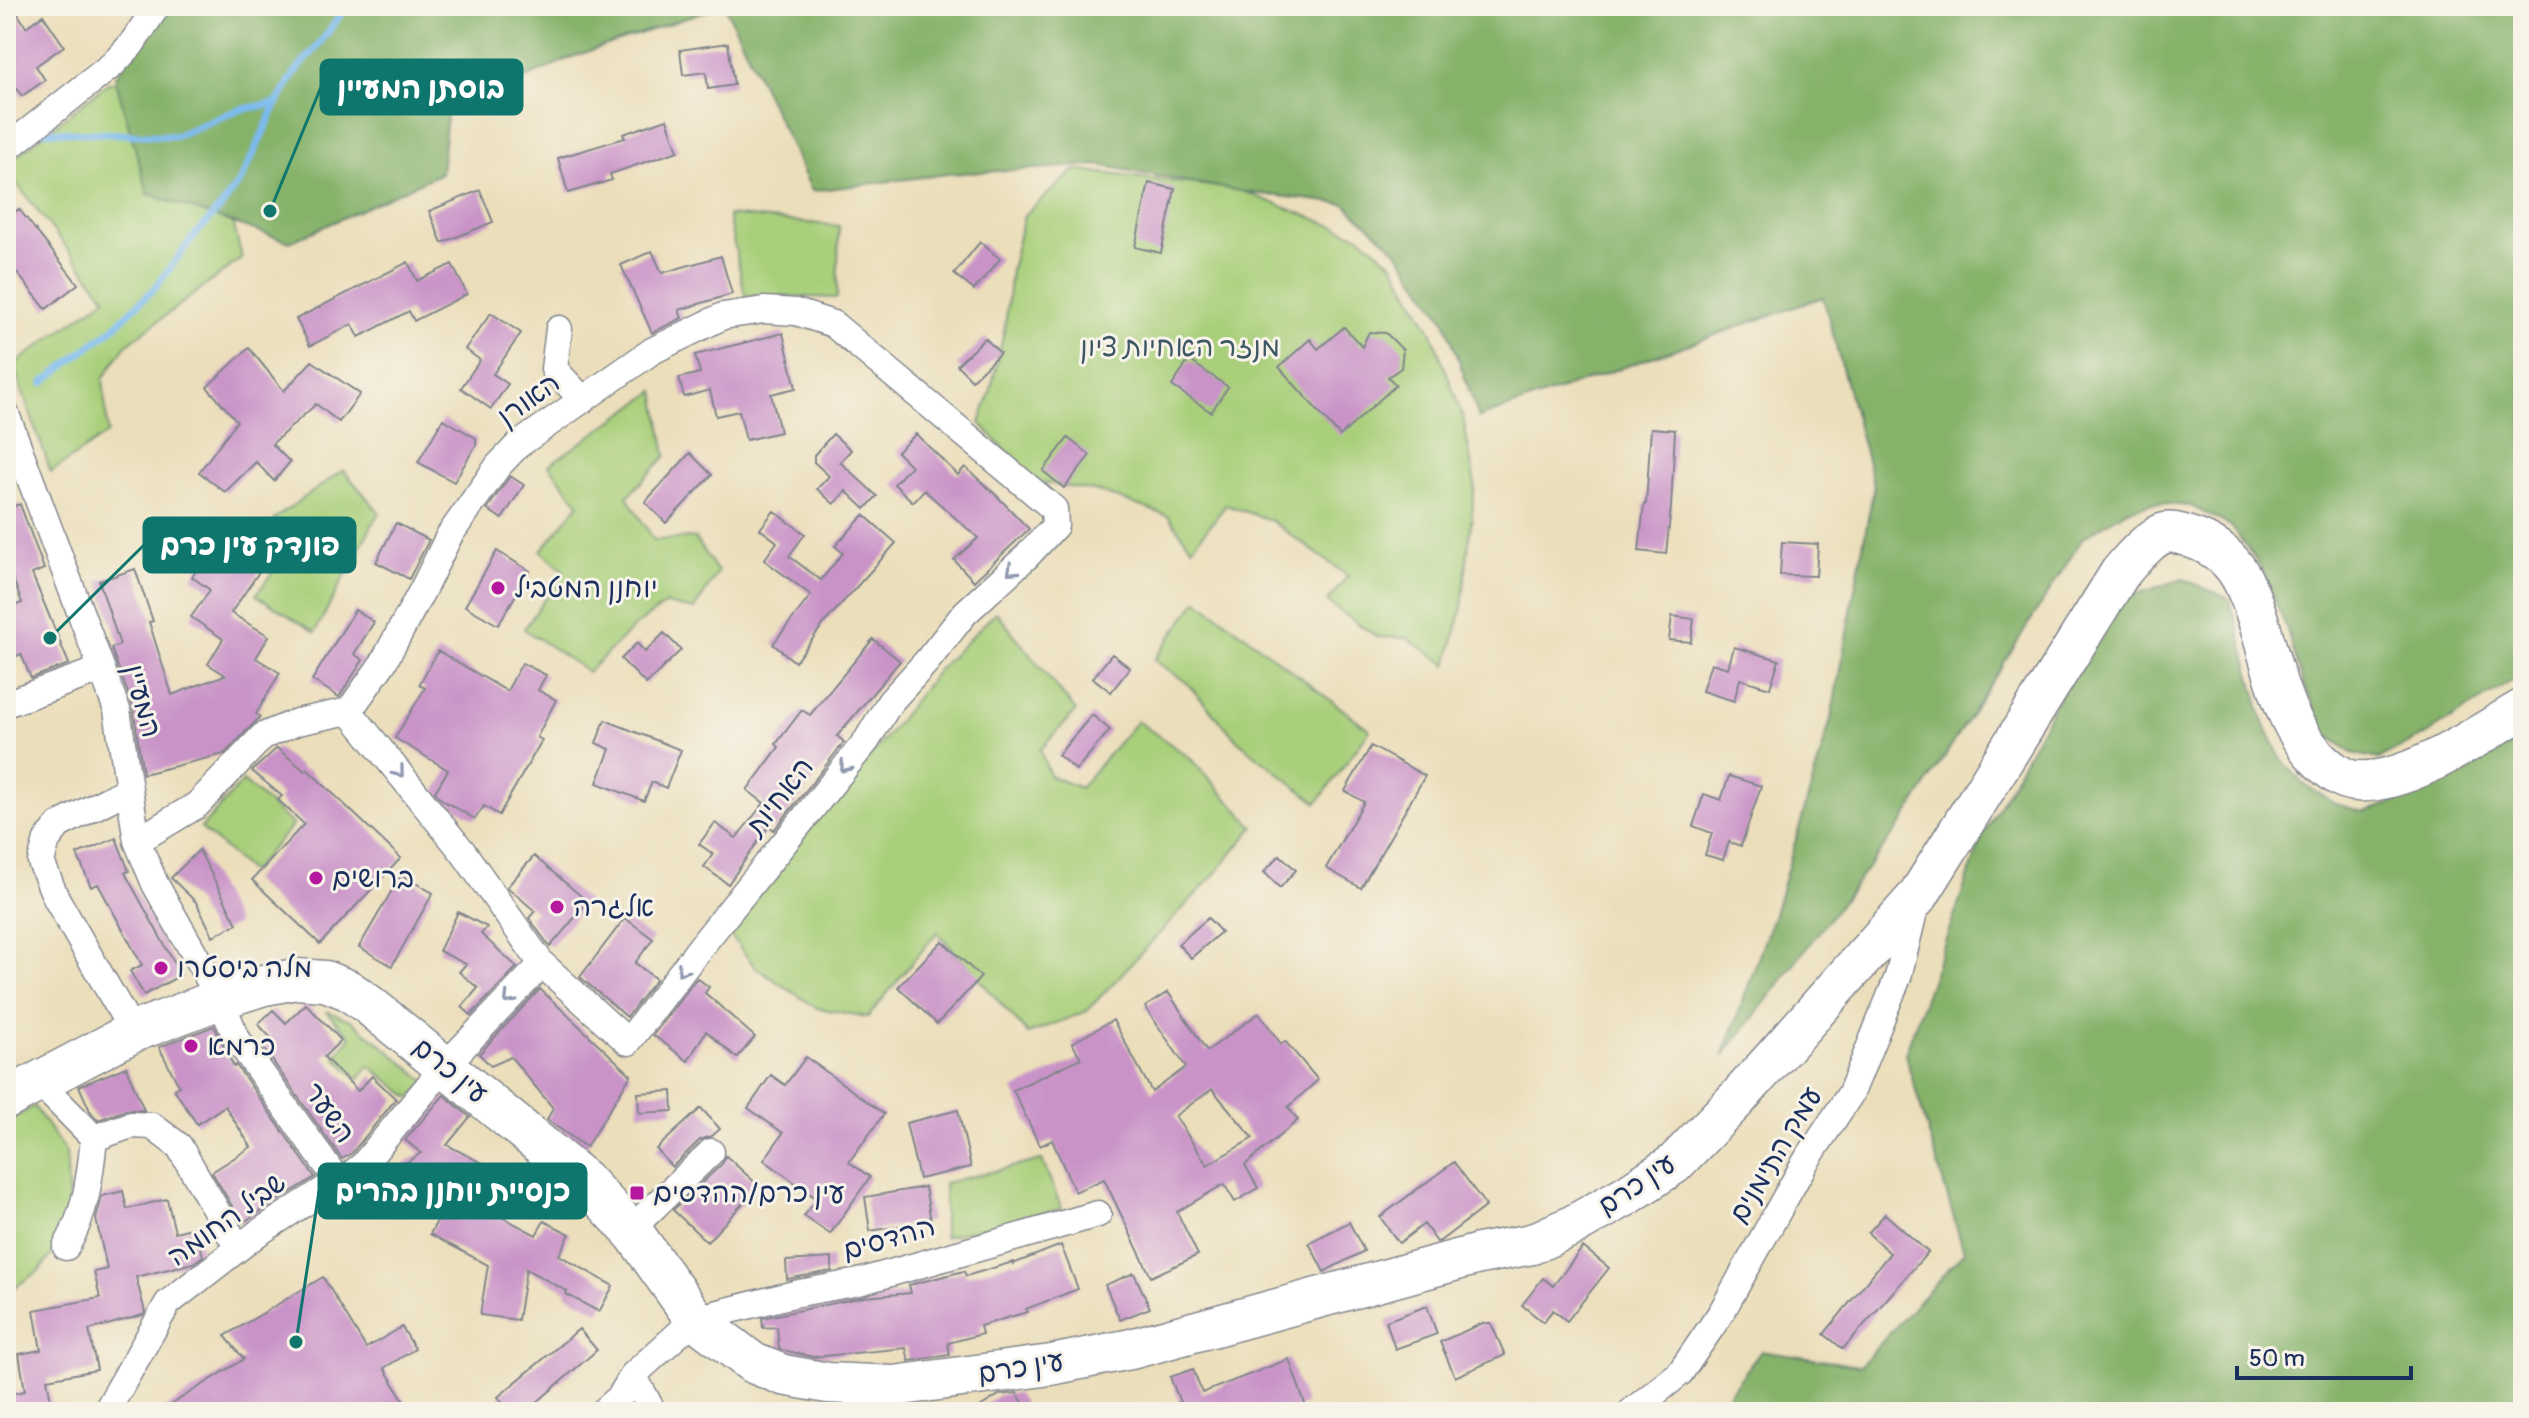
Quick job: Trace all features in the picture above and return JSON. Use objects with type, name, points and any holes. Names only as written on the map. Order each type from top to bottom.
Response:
[{"type":"main road","name":"עין כרם","points":[[22,1090],[133,1032],[220,999],[296,979],[325,981],[348,990],[369,1005],[573,1170],[630,1230],[695,1319],[753,1363],[783,1375],[828,1383],[894,1386],[1045,1366],[1131,1349],[1479,1254],[1532,1244],[1574,1225],[1674,1164],[1737,1099],[1918,896],[2120,573],[2142,548],[2165,533],[2186,535],[2208,544],[2225,557],[2240,575],[2278,691],[2306,744],[2322,763],[2339,776],[2355,782],[2378,780],[2406,772],[2523,709]]},
{"type":"street","points":[[6,149],[113,64],[131,45],[157,6]]},
{"type":"street","name":"האורן","points":[[349,711],[383,663],[449,536],[498,466],[518,445],[652,351],[723,316],[764,310],[796,312],[833,324],[1054,509]]},
{"type":"street","points":[[559,329],[554,369],[583,400]]},
{"type":"street","name":"המעיין","points":[[6,414],[117,710],[137,841],[155,884],[220,999]]},
{"type":"street","name":"האחיות","points":[[349,711],[463,852],[542,964],[628,1042],[867,740],[890,702],[965,613],[1055,526],[1054,509]]},
{"type":"street","points":[[11,702],[102,669]]},
{"type":"street","points":[[137,841],[197,805],[263,736],[297,722],[349,711]]},
{"type":"street","points":[[129,789],[59,825],[47,840],[41,862],[56,898],[133,1032]]},
{"type":"street","name":"עמק התימנים","points":[[1631,1412],[1680,1373],[1721,1313],[1806,1161],[1851,1093],[1898,977],[1918,896]]},
{"type":"street","points":[[444,1067],[542,964]]},
{"type":"street","name":"השער","points":[[220,999],[237,1039],[338,1181]]},
{"type":"street","name":"שביל החומה","points":[[106,1412],[168,1303],[238,1248],[363,1165],[444,1067]]},
{"type":"street","points":[[22,1090],[94,1138]]},
{"type":"street","points":[[94,1138],[131,1125],[152,1126],[179,1146],[238,1248]]},
{"type":"street","points":[[66,1247],[83,1212],[94,1138]]},
{"type":"street","points":[[630,1230],[711,1152]]},
{"type":"street","name":"ההדסים","points":[[695,1319],[794,1294],[859,1282],[1098,1214]]},
{"type":"street","points":[[603,1412],[620,1397],[633,1375],[695,1319]]},
{"type":"street","points":[[633,1375],[653,1412]]},
{"type":"green space","points":[[160,6],[721,6],[572,57],[447,114],[441,173],[290,242],[148,194],[115,78]]},
{"type":"green space","points":[[725,6],[2523,6],[2523,674],[2427,734],[2379,759],[2352,753],[2326,734],[2304,685],[2286,627],[2261,567],[2231,526],[2191,506],[2153,503],[2127,510],[2083,538],[1903,822],[1723,1057],[1775,911],[1831,719],[1874,486],[1823,297],[1479,418],[1445,321],[1396,250],[1345,204],[1245,192],[1099,165],[947,174],[812,191]]},
{"type":"green space","points":[[195,71],[242,258],[125,346],[103,379],[108,433],[51,472],[13,365],[106,298],[6,170],[6,165],[108,83]]},
{"type":"green space","name":"מנזר האחיות ציון","points":[[1075,170],[1237,189],[1360,236],[1393,264],[1431,331],[1463,417],[1475,484],[1462,608],[1447,665],[1407,638],[1377,637],[1327,602],[1348,576],[1270,520],[1226,505],[1192,548],[1168,516],[1100,492],[1033,481],[980,423],[1005,328],[1011,270],[1024,215]]},
{"type":"green space","points":[[728,215],[839,226],[837,298],[745,295]]},
{"type":"green space","points":[[655,391],[666,456],[627,497],[654,540],[695,538],[718,572],[694,610],[666,604],[636,625],[588,672],[524,629],[564,571],[541,551],[579,504],[549,465]]},
{"type":"green space","points":[[343,470],[379,512],[315,632],[256,595],[296,539],[274,519]]},
{"type":"green space","points":[[2183,579],[2230,599],[2263,721],[2280,757],[2302,783],[2336,804],[2364,812],[2412,797],[2523,737],[2523,1412],[1715,1412],[1761,1351],[1860,1366],[1964,1252],[1905,1054],[1982,838],[2065,685],[2120,599]]},
{"type":"green space","points":[[1198,600],[1370,730],[1317,803],[1238,741],[1186,682],[1154,660]]},
{"type":"green space","points":[[996,612],[1076,711],[1040,750],[1050,776],[1080,788],[1137,721],[1189,757],[1254,827],[1214,875],[1087,1011],[1028,1034],[937,932],[868,1017],[817,1008],[755,967],[726,930],[884,740],[937,671]]},
{"type":"green space","points":[[243,781],[293,825],[251,872],[201,828]]},
{"type":"green space","points":[[326,1011],[351,1020],[427,1082],[411,1098],[369,1066],[358,1079],[335,1057],[351,1037]]},
{"type":"green space","points":[[34,1106],[66,1153],[69,1203],[59,1245],[40,1270],[6,1290],[6,1123]]},
{"type":"green space","points":[[1042,1160],[1062,1209],[944,1237],[944,1183]]},
{"type":"building","points":[[18,14],[26,27],[43,15],[64,46],[36,66],[45,80],[22,96],[6,72],[6,22]]},
{"type":"building","points":[[728,43],[734,85],[708,89],[706,72],[683,75],[680,50]]},
{"type":"building","points":[[667,119],[678,151],[610,174],[612,180],[568,193],[558,158],[625,138],[623,134]]},
{"type":"building","points":[[1149,183],[1175,189],[1161,253],[1135,247]]},
{"type":"building","points":[[480,190],[493,222],[442,243],[429,211]]},
{"type":"building","points":[[19,209],[78,284],[46,309],[6,259],[6,219]]},
{"type":"building","points":[[980,242],[1000,259],[974,290],[954,274]]},
{"type":"building","points":[[652,251],[662,273],[721,256],[732,294],[679,310],[682,318],[652,333],[621,265]]},
{"type":"building","points":[[408,262],[417,281],[452,264],[467,294],[414,321],[409,311],[359,337],[352,324],[310,346],[296,319]]},
{"type":"building","points":[[491,313],[521,333],[493,374],[508,384],[491,409],[461,388],[480,360],[465,349]]},
{"type":"building","points":[[1344,327],[1362,347],[1369,332],[1386,333],[1403,350],[1401,368],[1388,377],[1396,385],[1340,436],[1279,367],[1310,339],[1318,349]]},
{"type":"building","points":[[783,333],[796,388],[771,394],[780,432],[746,440],[739,411],[716,416],[710,390],[684,397],[679,378],[700,373],[695,355]]},
{"type":"building","points":[[985,338],[1000,353],[972,380],[957,365]]},
{"type":"building","points":[[249,348],[284,391],[312,361],[360,394],[339,422],[316,404],[272,444],[290,462],[274,481],[256,462],[225,492],[199,472],[237,421],[207,387]]},
{"type":"building","points":[[1189,360],[1228,387],[1211,412],[1172,386]]},
{"type":"building","points":[[443,419],[476,438],[476,445],[454,482],[418,462]]},
{"type":"building","points":[[1651,428],[1675,430],[1666,554],[1639,551],[1646,504]]},
{"type":"building","points":[[833,434],[851,450],[840,462],[877,496],[865,509],[846,491],[834,504],[817,489],[829,476],[814,462],[814,455]]},
{"type":"building","points":[[916,434],[958,475],[965,467],[1029,529],[974,581],[954,560],[978,538],[924,490],[913,502],[894,484],[911,466],[897,452]]},
{"type":"building","points":[[1068,438],[1090,455],[1064,488],[1043,471]]},
{"type":"building","points":[[690,453],[712,475],[666,523],[645,502]]},
{"type":"building","points":[[510,476],[524,485],[502,519],[487,509]]},
{"type":"building","points":[[20,504],[44,569],[32,574],[69,664],[31,678],[21,654],[12,658],[6,642],[6,609],[22,603],[6,560],[6,509]]},
{"type":"building","points":[[774,511],[805,534],[789,556],[821,580],[843,553],[835,546],[864,515],[896,543],[826,621],[795,662],[773,644],[811,595],[764,560],[777,542],[760,529]]},
{"type":"building","points":[[396,523],[429,540],[409,579],[376,562]]},
{"type":"building","points":[[228,524],[272,553],[231,613],[269,636],[256,658],[280,673],[256,714],[260,717],[224,754],[143,774],[133,707],[111,648],[120,645],[99,581],[135,569],[153,621],[149,622],[172,695],[225,675],[208,664],[223,639],[191,617],[210,590],[192,577]]},
{"type":"building","points":[[1782,542],[1818,544],[1816,576],[1780,575]]},
{"type":"building","name":"יוחנן המטביל","points":[[497,551],[530,571],[498,625],[465,606]]},
{"type":"building","points":[[355,610],[374,622],[354,654],[363,660],[339,697],[312,680]]},
{"type":"building","points":[[1672,616],[1694,619],[1691,642],[1669,640]]},
{"type":"building","points":[[664,633],[681,650],[646,684],[621,659],[637,643],[645,652]]},
{"type":"building","points":[[873,639],[900,661],[837,736],[844,742],[774,830],[769,826],[728,884],[704,867],[713,854],[699,844],[715,823],[736,838],[764,803],[747,790],[779,747],[776,744],[802,710],[810,715]]},
{"type":"building","points":[[1734,647],[1779,660],[1770,688],[1740,679],[1734,701],[1702,691],[1711,663],[1728,668]]},
{"type":"building","points":[[438,651],[507,691],[522,663],[546,675],[538,690],[556,700],[537,737],[542,740],[499,815],[484,806],[475,819],[441,799],[435,792],[448,770],[395,738],[425,688],[419,685]]},
{"type":"building","points":[[1112,654],[1130,668],[1111,692],[1093,678]]},
{"type":"building","points":[[1092,715],[1110,730],[1076,770],[1058,755]]},
{"type":"building","points":[[605,720],[681,750],[666,788],[652,782],[644,801],[597,783],[610,749],[596,743]]},
{"type":"building","points":[[1371,746],[1425,776],[1361,888],[1326,868],[1364,802],[1345,791]]},
{"type":"building","points":[[277,748],[305,771],[307,769],[401,858],[320,944],[252,880],[304,824],[278,800],[282,796],[252,771]]},
{"type":"building","points":[[1729,776],[1761,786],[1741,846],[1729,842],[1723,860],[1705,855],[1712,833],[1693,826],[1704,794],[1721,800]]},
{"type":"building","points":[[116,838],[129,871],[125,873],[181,975],[144,995],[130,971],[142,965],[98,884],[91,887],[77,854]]},
{"type":"building","points":[[199,850],[237,924],[213,936],[196,902],[171,878]]},
{"type":"building","points":[[1280,855],[1296,870],[1280,888],[1264,872]]},
{"type":"building","name":"אלגרה","points":[[534,856],[588,902],[550,947],[529,918],[535,911],[507,887]]},
{"type":"building","points":[[401,875],[433,893],[392,966],[359,947]]},
{"type":"building","points":[[458,912],[487,927],[481,934],[517,967],[471,1015],[462,1007],[478,988],[459,972],[466,964],[439,951]]},
{"type":"building","points":[[625,918],[653,939],[635,963],[656,979],[627,1017],[580,977]]},
{"type":"building","points":[[1208,918],[1221,932],[1191,958],[1178,944]]},
{"type":"building","points":[[942,941],[981,977],[937,1024],[898,987]]},
{"type":"building","points":[[697,978],[709,987],[705,993],[755,1037],[737,1058],[706,1031],[688,1061],[653,1035]]},
{"type":"building","points":[[540,989],[631,1075],[586,1147],[547,1120],[553,1108],[511,1057],[491,1066],[479,1054]]},
{"type":"building","points":[[1168,992],[1207,1051],[1259,1013],[1281,1044],[1285,1041],[1318,1080],[1288,1107],[1298,1120],[1245,1165],[1258,1188],[1235,1202],[1224,1184],[1177,1212],[1198,1255],[1151,1277],[1104,1179],[1075,1192],[1052,1140],[1040,1146],[1013,1090],[1081,1058],[1072,1043],[1113,1020],[1152,1092],[1186,1067],[1145,1007]],"holes":[[[1212,1089],[1253,1138],[1207,1165],[1175,1116]]]},
{"type":"building","points":[[306,1004],[341,1040],[324,1057],[358,1091],[372,1076],[396,1099],[352,1153],[342,1159],[262,1046],[271,1038],[258,1024],[273,1010],[286,1023]]},
{"type":"building","points":[[214,1026],[234,1067],[236,1065],[315,1177],[242,1223],[212,1172],[251,1147],[225,1106],[197,1124],[174,1089],[179,1086],[159,1047]]},
{"type":"building","points":[[806,1057],[884,1114],[849,1162],[870,1177],[830,1234],[804,1216],[817,1199],[764,1160],[783,1133],[748,1108],[771,1075],[785,1085]]},
{"type":"building","points":[[126,1067],[144,1110],[126,1110],[98,1120],[90,1111],[79,1086]]},
{"type":"building","points":[[672,1091],[673,1111],[639,1113],[638,1093]]},
{"type":"building","points":[[444,1095],[470,1117],[447,1145],[501,1173],[485,1203],[502,1212],[500,1216],[536,1235],[544,1221],[570,1234],[559,1255],[613,1286],[599,1312],[526,1269],[518,1320],[480,1315],[488,1265],[430,1234],[461,1176],[415,1206],[392,1172],[421,1153],[405,1140]]},
{"type":"building","points":[[701,1108],[720,1129],[700,1140],[672,1167],[656,1149]]},
{"type":"building","points":[[958,1110],[971,1167],[919,1179],[906,1123]]},
{"type":"building","points":[[726,1156],[759,1186],[707,1242],[673,1210],[722,1164]]},
{"type":"building","points":[[1454,1162],[1486,1206],[1440,1241],[1437,1242],[1424,1224],[1399,1243],[1380,1217]]},
{"type":"building","points":[[925,1187],[931,1221],[870,1231],[865,1197]]},
{"type":"building","points":[[123,1191],[127,1209],[167,1199],[175,1232],[196,1227],[203,1256],[193,1263],[136,1277],[145,1312],[89,1330],[97,1370],[47,1379],[53,1412],[6,1412],[6,1395],[25,1391],[19,1354],[41,1350],[34,1310],[100,1298],[94,1272],[107,1269],[96,1219],[102,1196]]},
{"type":"building","points":[[1885,1214],[1928,1252],[1843,1349],[1824,1334],[1890,1253],[1868,1233]]},
{"type":"building","points":[[1349,1222],[1364,1251],[1324,1272],[1309,1243]]},
{"type":"building","points":[[1061,1245],[1078,1289],[1026,1309],[1027,1312],[980,1326],[982,1334],[948,1343],[950,1355],[909,1361],[906,1348],[813,1357],[779,1349],[777,1327],[763,1328],[762,1318],[864,1297],[911,1293],[909,1285],[964,1271],[966,1276],[1013,1264]]},
{"type":"building","points":[[1583,1247],[1609,1268],[1567,1321],[1553,1310],[1543,1322],[1522,1305],[1543,1278],[1553,1286]]},
{"type":"building","points":[[832,1258],[832,1271],[787,1279],[786,1261]]},
{"type":"building","points":[[1134,1273],[1150,1308],[1120,1320],[1105,1285]]},
{"type":"building","points":[[323,1277],[366,1348],[402,1327],[415,1349],[384,1368],[411,1412],[159,1412],[244,1359],[225,1336]]},
{"type":"building","points":[[1427,1306],[1437,1334],[1395,1349],[1386,1321]]},
{"type":"building","points":[[1483,1323],[1491,1323],[1505,1355],[1455,1377],[1440,1342]]},
{"type":"building","points":[[579,1329],[597,1350],[535,1404],[541,1412],[510,1412],[498,1397]]},
{"type":"building","points":[[1289,1359],[1305,1404],[1284,1412],[1158,1412],[1180,1402],[1170,1377],[1193,1369],[1202,1393]]},
{"type":"building","points":[[1017,1393],[1029,1412],[972,1412],[999,1395]]},
{"type":"waterway","points":[[43,383],[112,329],[156,287],[193,237],[221,207],[241,180],[277,103],[296,71],[347,6]]},
{"type":"waterway","points":[[40,131],[175,136],[238,110],[277,103]]},
{"type":"place","name":"בוסתן המעיין","points":[[270,211]]},
{"type":"place","name":"יוחנן המטביל","points":[[498,588]]},
{"type":"place","name":"פונדק עין כרם","points":[[50,638]]},
{"type":"place","name":"ברושים","points":[[316,878]]},
{"type":"place","name":"אלגרה","points":[[557,907]]},
{"type":"place","name":"מלה ביסטרו","points":[[161,968]]},
{"type":"place","name":"כרמא","points":[[191,1046]]},
{"type":"place","name":"עין כרם/ההדסים","points":[[637,1193]]},
{"type":"place","name":"כנסיית יוחנן בהרים","points":[[296,1342]]}]
